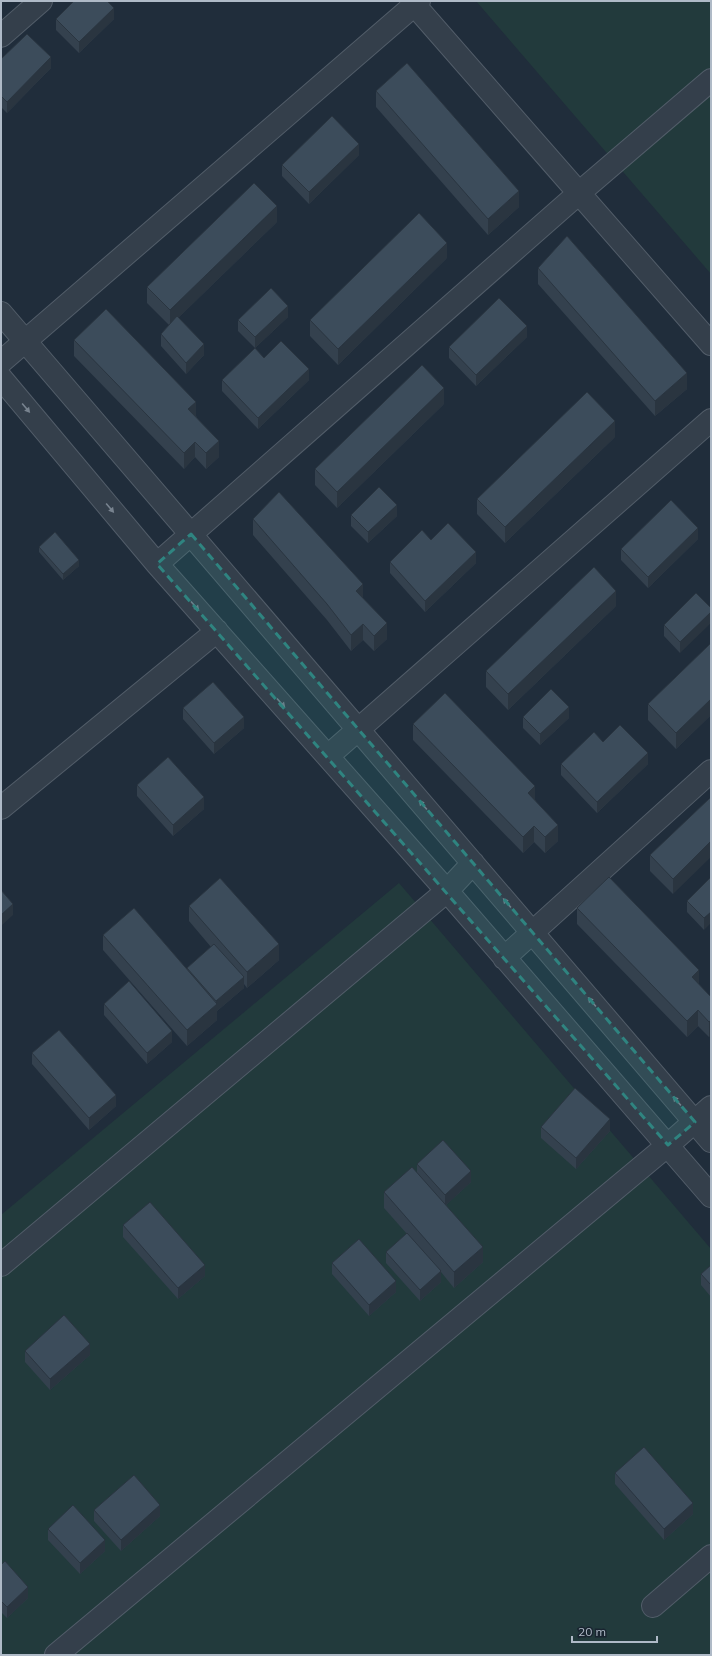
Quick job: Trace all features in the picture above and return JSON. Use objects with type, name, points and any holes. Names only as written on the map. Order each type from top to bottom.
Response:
[{"type":"street","points":[[1,36],[41,1]]},
{"type":"street","points":[[1,362],[415,2],[711,344]]},
{"type":"street","points":[[157,564],[579,193],[711,80]]},
{"type":"street","points":[[1,313],[711,1141]]},
{"type":"street","points":[[1,378],[157,564],[447,891],[711,1196]]},
{"type":"street","points":[[328,756],[711,420]]},
{"type":"street","points":[[1,808],[217,631]]},
{"type":"street","points":[[504,958],[711,771]]},
{"type":"street","points":[[1,1265],[447,891],[474,864]]},
{"type":"street","points":[[56,1655],[711,1108]]},
{"type":"street","points":[[653,1606],[711,1556]]},
{"type":"highlighted area","points":[[191,534],[695,1122],[668,1145],[157,564]]},
{"type":"green space","points":[[476,1],[711,1],[711,274]]},
{"type":"green space","points":[[399,883],[711,1249],[711,1655],[1,1655],[1,1215]]},
{"type":"building","points":[[74,1],[107,1],[114,8],[79,42],[56,19]]},
{"type":"building","points":[[27,34],[51,57],[7,102],[1,96],[1,59]]},
{"type":"building","points":[[407,63],[519,191],[488,219],[376,91]]},
{"type":"building","points":[[332,116],[359,144],[309,192],[282,165]]},
{"type":"building","points":[[254,183],[277,206],[170,310],[147,287]]},
{"type":"building","points":[[419,213],[447,243],[338,349],[310,320]]},
{"type":"building","points":[[567,236],[687,373],[655,401],[538,268]]},
{"type":"building","points":[[271,288],[288,306],[255,337],[238,320]]},
{"type":"building","points":[[499,298],[527,326],[476,375],[449,347]]},
{"type":"building","points":[[106,309],[196,402],[188,409],[219,441],[206,453],[195,442],[184,453],[74,340]]},
{"type":"building","points":[[177,316],[204,344],[186,363],[161,334]]},
{"type":"building","points":[[281,341],[309,369],[258,418],[222,380],[255,348],[264,358]]},
{"type":"building","points":[[422,365],[444,388],[337,492],[315,469]]},
{"type":"building","points":[[587,392],[615,421],[505,527],[477,499]]},
{"type":"building","points":[[379,487],[397,505],[368,532],[351,515]]},
{"type":"building","points":[[279,492],[363,584],[356,591],[387,623],[374,636],[363,624],[351,635],[327,604],[253,519]]},
{"type":"building","points":[[671,500],[698,528],[648,577],[621,549]]},
{"type":"building","points":[[448,523],[476,552],[425,601],[390,562],[422,530],[431,540]]},
{"type":"building","points":[[55,532],[79,560],[63,574],[39,547]]},
{"type":"building","points":[[594,567],[616,591],[508,694],[486,671]]},
{"type":"building","points":[[696,593],[711,608],[711,612],[680,642],[664,625]]},
{"type":"building","points":[[711,643],[711,699],[676,733],[648,704]]},
{"type":"building","points":[[213,682],[244,717],[214,743],[183,708]]},
{"type":"building","points":[[551,689],[569,707],[540,734],[523,717]]},
{"type":"building","points":[[445,693],[535,786],[528,793],[558,825],[545,837],[534,826],[523,837],[413,724]]},
{"type":"building","points":[[620,725],[648,753],[597,802],[561,764],[594,732],[603,742]]},
{"type":"building","points":[[168,757],[204,797],[173,825],[137,785]]},
{"type":"building","points":[[711,797],[711,841],[673,879],[650,855]]},
{"type":"building","points":[[609,877],[699,970],[692,977],[711,997],[711,1020],[709,1022],[698,1010],[687,1021],[577,908]]},
{"type":"building","points":[[711,877],[711,912],[704,918],[687,901]]},
{"type":"building","points":[[220,878],[279,944],[247,972],[189,906]]},
{"type":"building","points":[[1,890],[13,904],[1,915]]},
{"type":"building","points":[[134,908],[217,1004],[187,1030],[103,935]]},
{"type":"building","points":[[214,944],[244,977],[216,1001],[187,968]]},
{"type":"building","points":[[129,981],[172,1031],[147,1053],[104,1004]]},
{"type":"building","points":[[59,1030],[116,1095],[89,1118],[32,1053]]},
{"type":"building","points":[[575,1088],[610,1119],[576,1158],[541,1127]]},
{"type":"building","points":[[443,1140],[471,1171],[445,1195],[417,1164]]},
{"type":"building","points":[[412,1167],[483,1247],[454,1272],[384,1192]]},
{"type":"building","points":[[150,1202],[205,1265],[178,1288],[123,1225]]},
{"type":"building","points":[[407,1233],[441,1271],[420,1290],[386,1252]]},
{"type":"building","points":[[359,1239],[396,1281],[369,1305],[332,1263]]},
{"type":"building","points":[[711,1265],[711,1285],[701,1274]]},
{"type":"building","points":[[64,1315],[90,1344],[50,1379],[25,1351]]},
{"type":"building","points":[[644,1447],[693,1503],[664,1529],[615,1473]]},
{"type":"building","points":[[134,1475],[160,1505],[121,1540],[94,1510]]},
{"type":"building","points":[[73,1505],[105,1540],[80,1563],[48,1529]]},
{"type":"building","points":[[5,1561],[28,1587],[7,1607],[1,1601],[1,1565]]}]
